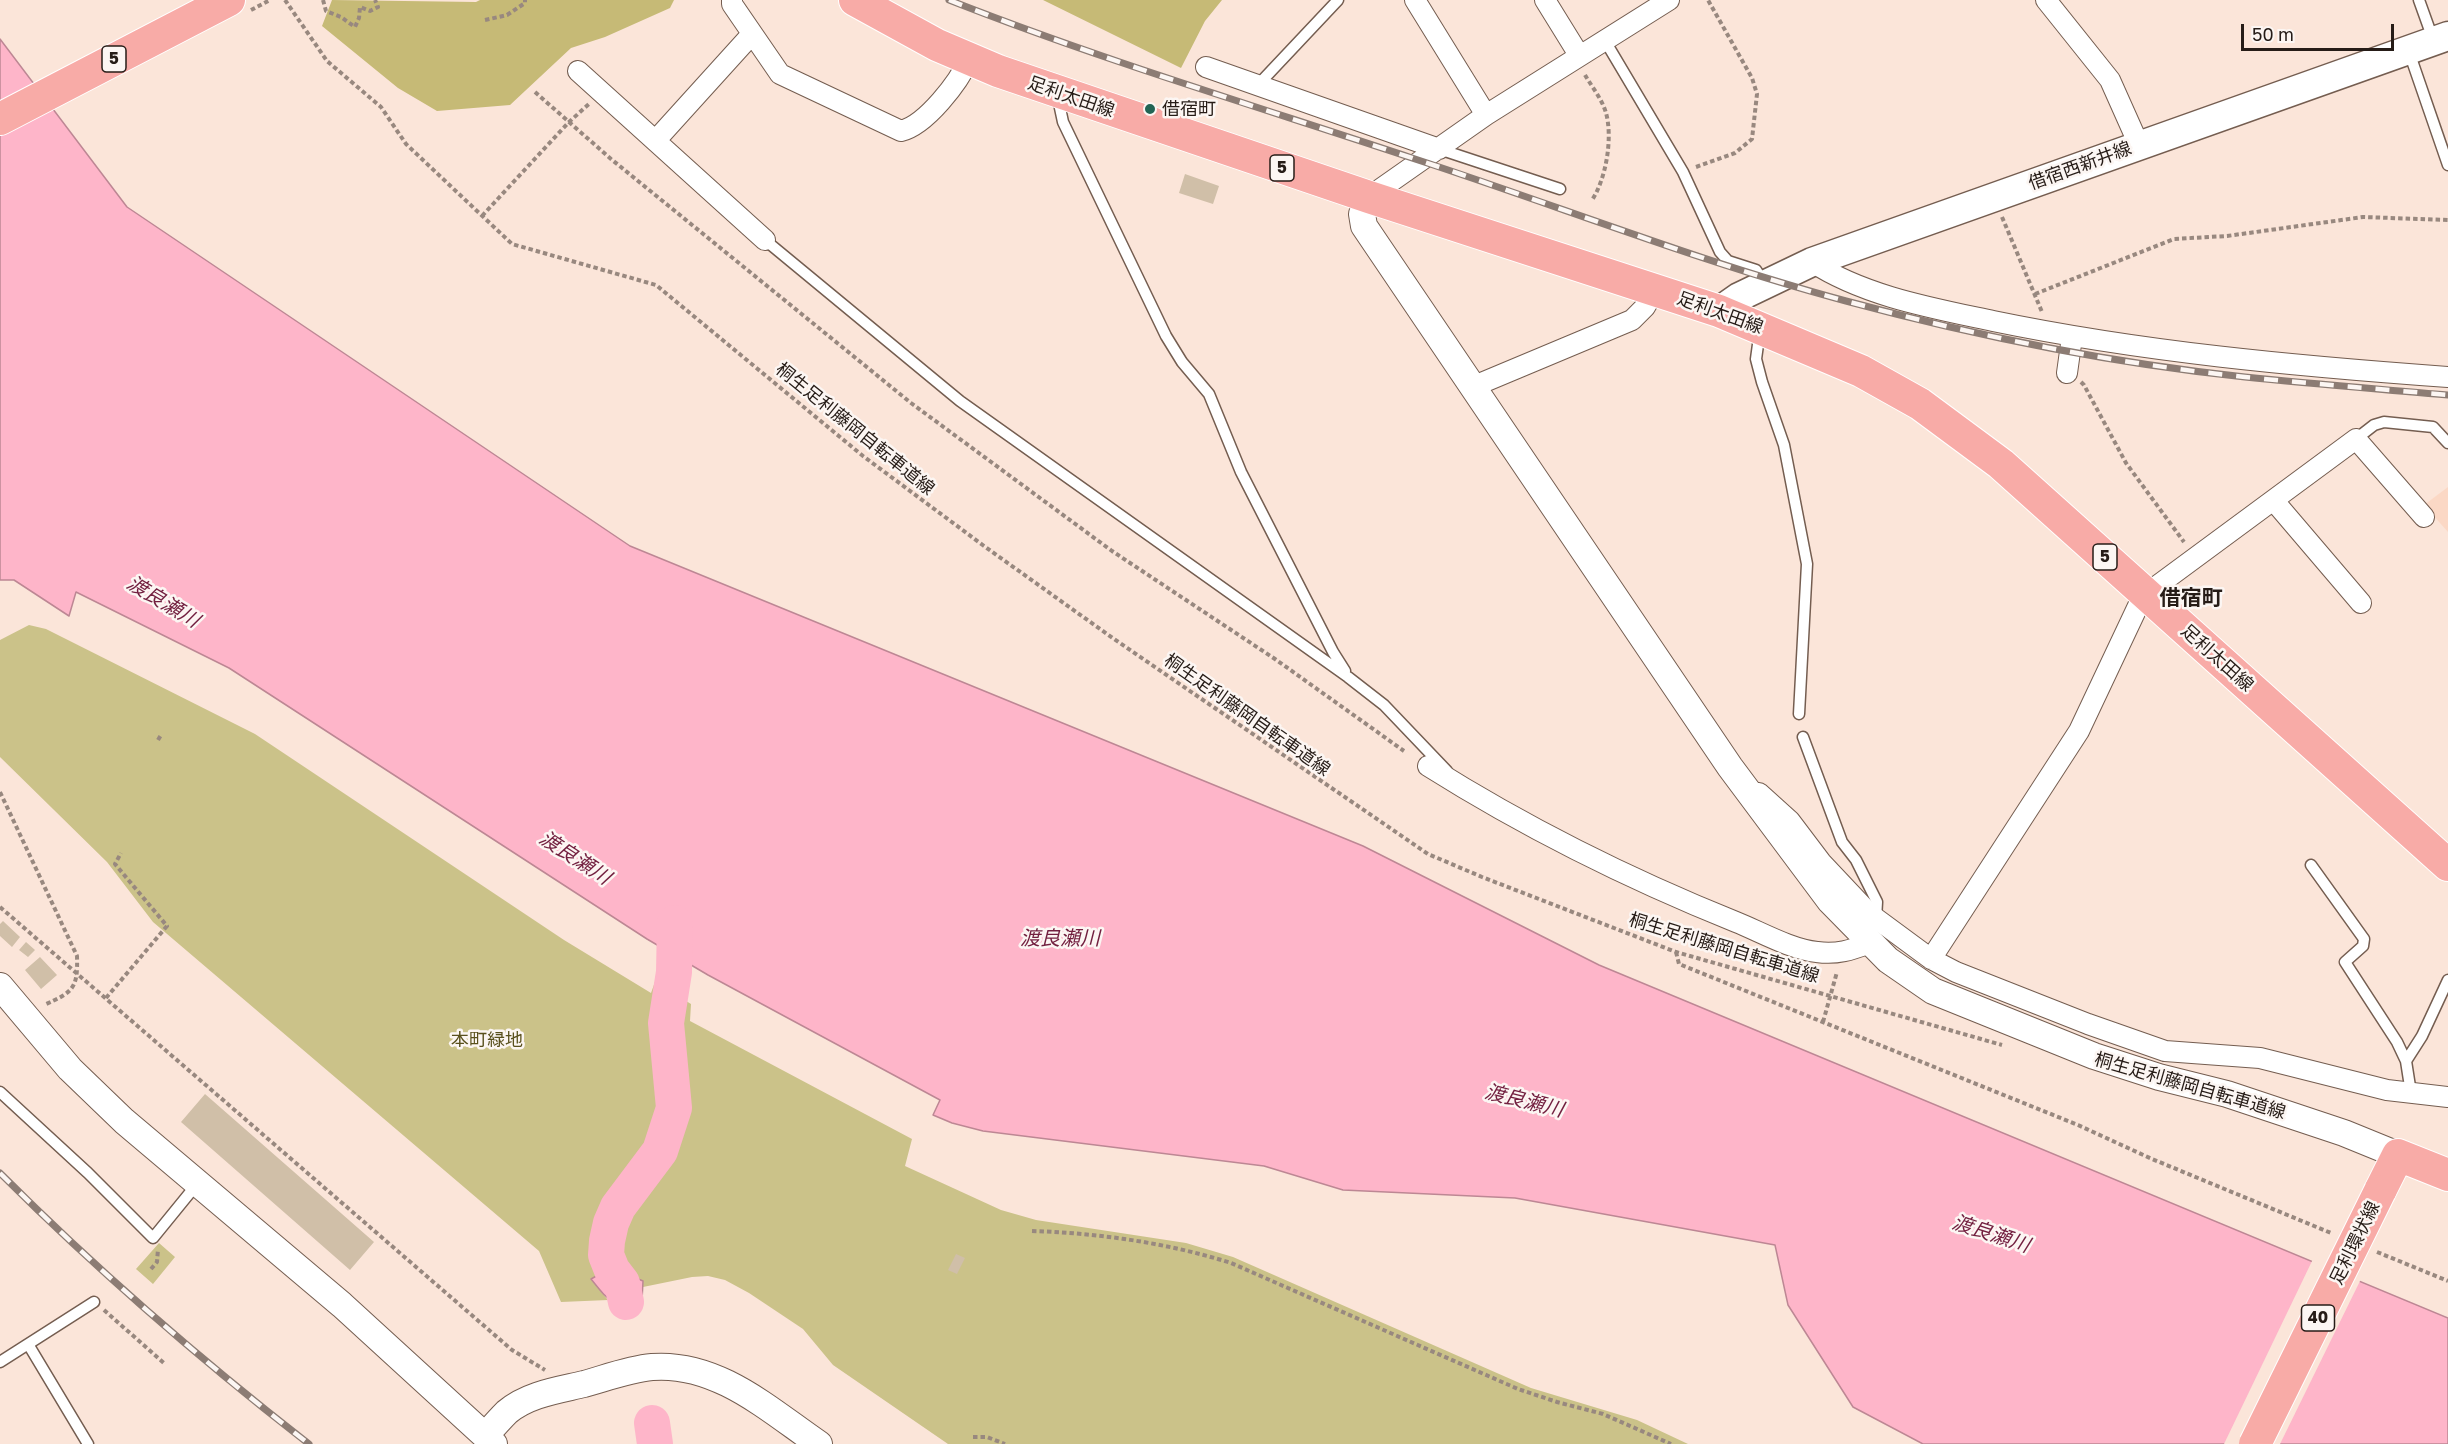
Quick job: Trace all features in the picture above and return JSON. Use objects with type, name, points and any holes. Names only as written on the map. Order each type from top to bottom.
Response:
[{"type":"main road","name":"5","points":[[0,119],[229,0]]},
{"type":"main road","name":"足利太田線","points":[[855,0],[928,40],[969,59],[1057,92],[1719,311],[1862,370],[1943,420],[2001,464],[2448,865]]},
{"type":"main road","name":"借宿西新井線","points":[[1719,311],[1739,297],[1812,262],[2430,42]]},
{"type":"main road","points":[[2398,1155],[2448,1174]]},
{"type":"main road","name":"足利環状線","points":[[2255,1444],[2398,1155]]},
{"type":"street","points":[[732,0],[732,4],[780,74],[901,131],[912,128],[953,87],[969,59]]},
{"type":"street","points":[[1415,0],[1486,115]]},
{"type":"street","points":[[1545,0],[1579,55]]},
{"type":"street","points":[[1669,0],[1486,115],[1369,197],[1362,214],[1364,226],[1730,767],[1830,901],[1888,960],[1933,992],[2094,1056],[2159,1077],[2227,1094],[2343,1133],[2398,1155]]},
{"type":"street","points":[[2046,0],[2110,80],[2139,145]]},
{"type":"street","points":[[656,140],[752,34]]},
{"type":"street","points":[[1206,67],[1439,148]]},
{"type":"street","points":[[578,71],[765,240]]},
{"type":"street","points":[[1812,262],[1837,277],[1876,292],[1945,311],[2072,337],[2220,358],[2448,377]]},
{"type":"street","points":[[1472,387],[1632,320],[1645,307],[1655,290]]},
{"type":"street","points":[[2067,373],[2072,337]]},
{"type":"street","points":[[1931,959],[2079,731],[2138,606],[2146,594],[2356,439],[2424,517]]},
{"type":"street","points":[[2274,501],[2361,603]]},
{"type":"street","points":[[1428,766],[1463,789],[1592,858],[1691,904],[1793,945],[1815,952],[1840,954],[1870,943]]},
{"type":"street","points":[[1730,767],[1790,821],[1821,862],[1876,919],[1931,959],[1956,972],[2066,1016],[2165,1051],[2260,1058],[2387,1090],[2447,1095]]},
{"type":"street","points":[[0,987],[90,1089],[197,1184],[342,1305],[490,1440],[508,1411],[541,1395],[650,1367],[673,1367],[692,1369],[724,1381],[819,1444]]},
{"type":"lane","points":[[1257,86],[1338,0]]},
{"type":"lane","points":[[2419,0],[2430,42],[2448,165]]},
{"type":"lane","points":[[1604,39],[1683,172],[1720,252],[1728,261],[1756,270],[1765,284]]},
{"type":"lane","points":[[1057,92],[1062,122],[1154,312],[1182,362],[1209,394],[1240,472],[1348,677]]},
{"type":"lane","points":[[1439,148],[1560,189]]},
{"type":"lane","points":[[765,240],[960,401],[1348,677],[1392,712],[1463,789]]},
{"type":"lane","points":[[1761,327],[1756,359],[1785,445],[1807,564],[1799,714]]},
{"type":"lane","points":[[2356,439],[2374,424],[2385,422],[2433,427],[2448,443]]},
{"type":"lane","points":[[1803,737],[1842,842],[1856,860],[1878,902],[1876,919]]},
{"type":"lane","points":[[2311,865],[2364,939],[2363,946],[2345,962],[2397,1042],[2406,1061],[2411,1093]]},
{"type":"lane","points":[[2406,1061],[2422,1036],[2448,980]]},
{"type":"lane","points":[[0,1092],[88,1173],[153,1238],[197,1184]]},
{"type":"lane","points":[[0,1362],[94,1302]]},
{"type":"lane","points":[[28,1344],[88,1444]]},
{"type":"path","name":"桐生足利藤岡自転車道線","points":[[285,0],[327,61],[381,107],[406,144],[512,244],[656,285],[864,456],[984,546],[1114,639],[1428,854],[1482,878],[1676,951],[2012,1048]]},
{"type":"path","points":[[323,0],[326,10],[355,27],[360,7],[370,11],[378,7],[375,0]]},
{"type":"path","points":[[485,20],[507,15],[525,3],[525,0]]},
{"type":"path","points":[[1683,172],[1735,153],[1752,139],[1757,94],[1752,78],[1708,0]]},
{"type":"path","points":[[1579,55],[1582,71],[1607,114],[1608,137],[1604,177],[1592,200]]},
{"type":"path","points":[[535,92],[568,122],[911,403],[1112,551],[1275,658],[1428,766]]},
{"type":"path","points":[[482,216],[568,122],[578,115]]},
{"type":"path","points":[[1993,197],[2035,294],[2174,239],[2227,236],[2363,218],[2448,220]]},
{"type":"path","points":[[2067,373],[2085,385],[2126,463],[2195,557]]},
{"type":"path","points":[[0,792],[76,956],[78,973],[75,987],[63,996],[41,1006]]},
{"type":"path","points":[[106,998],[167,926],[115,864],[121,853]]},
{"type":"path","points":[[0,907],[512,1350],[548,1371]]},
{"type":"path","points":[[1676,951],[1679,964],[2078,1125],[2152,1159],[2337,1235]]},
{"type":"path","points":[[1823,1022],[1840,954]]},
{"type":"path","points":[[1032,1231],[1083,1234],[1189,1249],[1231,1263],[1518,1389],[1604,1414],[1671,1444]]},
{"type":"path","points":[[2371,1249],[2448,1281]]},
{"type":"path","points":[[94,1302],[165,1364]]},
{"type":"path","points":[[973,1437],[987,1437],[1005,1444]]},
{"type":"shaded area","points":[[332,0],[476,2],[480,0],[674,0],[670,8],[605,37],[571,48],[510,105],[437,111],[398,88],[322,26]]},
{"type":"shaded area","points":[[1043,0],[1222,0],[1205,21],[1181,68]]},
{"type":"shaded area","points":[[2448,487],[2448,532],[2424,505]]},
{"type":"green space","name":"本町緑地","points":[[29,625],[46,629],[255,734],[564,940],[651,993],[655,982],[691,1004],[690,1021],[912,1139],[905,1166],[1001,1210],[1036,1220],[1186,1243],[1233,1257],[1531,1388],[1637,1420],[1688,1444],[948,1444],[833,1365],[803,1329],[725,1280],[708,1276],[692,1277],[643,1287],[642,1281],[629,1275],[591,1279],[608,1300],[561,1302],[539,1251],[153,922],[107,862],[0,757],[0,640]]},
{"type":"green space","points":[[159,1243],[175,1257],[153,1284],[136,1269]]},
{"type":"water","name":"渡良瀬川","points":[[0,39],[127,207],[630,546],[1363,846],[1599,965],[2448,1318],[2448,1444],[1923,1444],[1853,1407],[1788,1305],[1775,1245],[1515,1198],[1343,1190],[1264,1166],[983,1131],[952,1123],[933,1115],[940,1100],[708,975],[647,939],[229,668],[76,592],[69,616],[14,580],[0,580]]},
{"type":"water","points":[[618,1264],[629,1275],[643,1281],[642,1301],[612,1301],[591,1279]]},
{"type":"pier","points":[[2313,1259],[2361,1279],[2280,1444],[2224,1444]]},
{"type":"building","points":[[1185,174],[1219,186],[1213,204],[1179,193]]},
{"type":"building","points":[[3,921],[20,937],[12,947],[0,936],[0,924]]},
{"type":"building","points":[[26,942],[35,950],[28,957],[19,950]]},
{"type":"building","points":[[40,957],[57,975],[41,989],[25,970]]},
{"type":"building","points":[[205,1094],[374,1242],[350,1270],[181,1122]]},
{"type":"building","points":[[956,1254],[965,1258],[957,1274],[948,1270]]},
{"type":"waterway","points":[[626,1302],[622,1283],[612,1270],[606,1255],[607,1241],[618,1207],[660,1151],[674,1108],[666,1023],[674,972],[675,923]]},
{"type":"waterway","points":[[652,1423],[655,1444]]},
{"type":"railway","points":[[949,0],[1123,63],[1469,177],[1683,251],[1846,301],[1994,337],[2144,364],[2245,377],[2448,395]]},
{"type":"railway","points":[[0,1173],[150,1313],[309,1444]]},
{"type":"place","name":"借宿町","points":[[1150,109]]},
{"type":"district","name":"借宿町","points":[[2191,598]]}]
